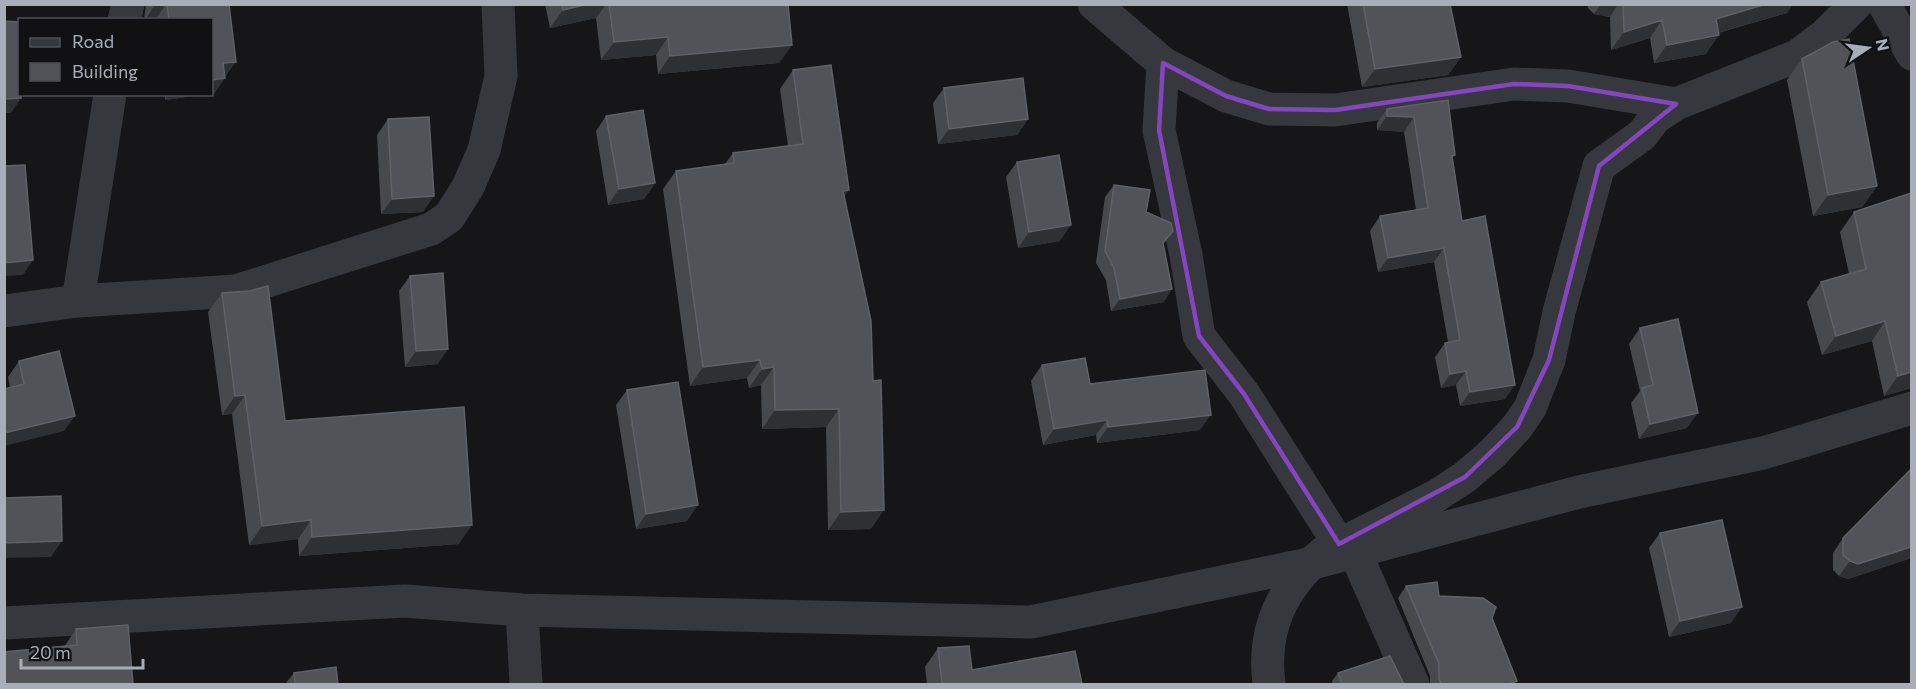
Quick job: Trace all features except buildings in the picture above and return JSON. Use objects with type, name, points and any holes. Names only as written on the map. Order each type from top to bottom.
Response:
[{"type":"street","points":[[4,311],[78,302],[236,291],[431,229],[449,217],[468,188],[484,150],[501,76],[498,4]]},
{"type":"street","points":[[1094,4],[1163,63],[1226,96],[1269,109],[1335,110],[1514,84],[1568,86],[1676,104]]},
{"type":"street","points":[[4,622],[405,601],[522,610],[1031,622],[1310,564],[1347,548],[1455,483],[1493,453],[1517,427],[1530,408],[1549,360],[1559,312],[1599,166],[1642,135],[1655,117],[1676,104],[1797,57],[1825,35],[1856,4]]},
{"type":"street","points":[[1884,4],[1911,54]]},
{"type":"street","points":[[1163,63],[1159,130],[1186,255],[1199,336],[1244,394],[1347,548],[1413,684]]},
{"type":"street","points":[[78,302],[110,96]]},
{"type":"street","points":[[1347,548],[1580,492],[1763,453],[1911,408]]},
{"type":"street","points":[[1269,684],[1265,658],[1269,631],[1294,582],[1310,564]]},
{"type":"street","points":[[522,610],[526,684]]},
{"type":"highlighted area","points":[[1163,63],[1226,96],[1269,109],[1335,110],[1514,84],[1568,86],[1676,104],[1599,166],[1549,360],[1517,427],[1465,477],[1339,544],[1244,394],[1199,336],[1159,130]]}]
